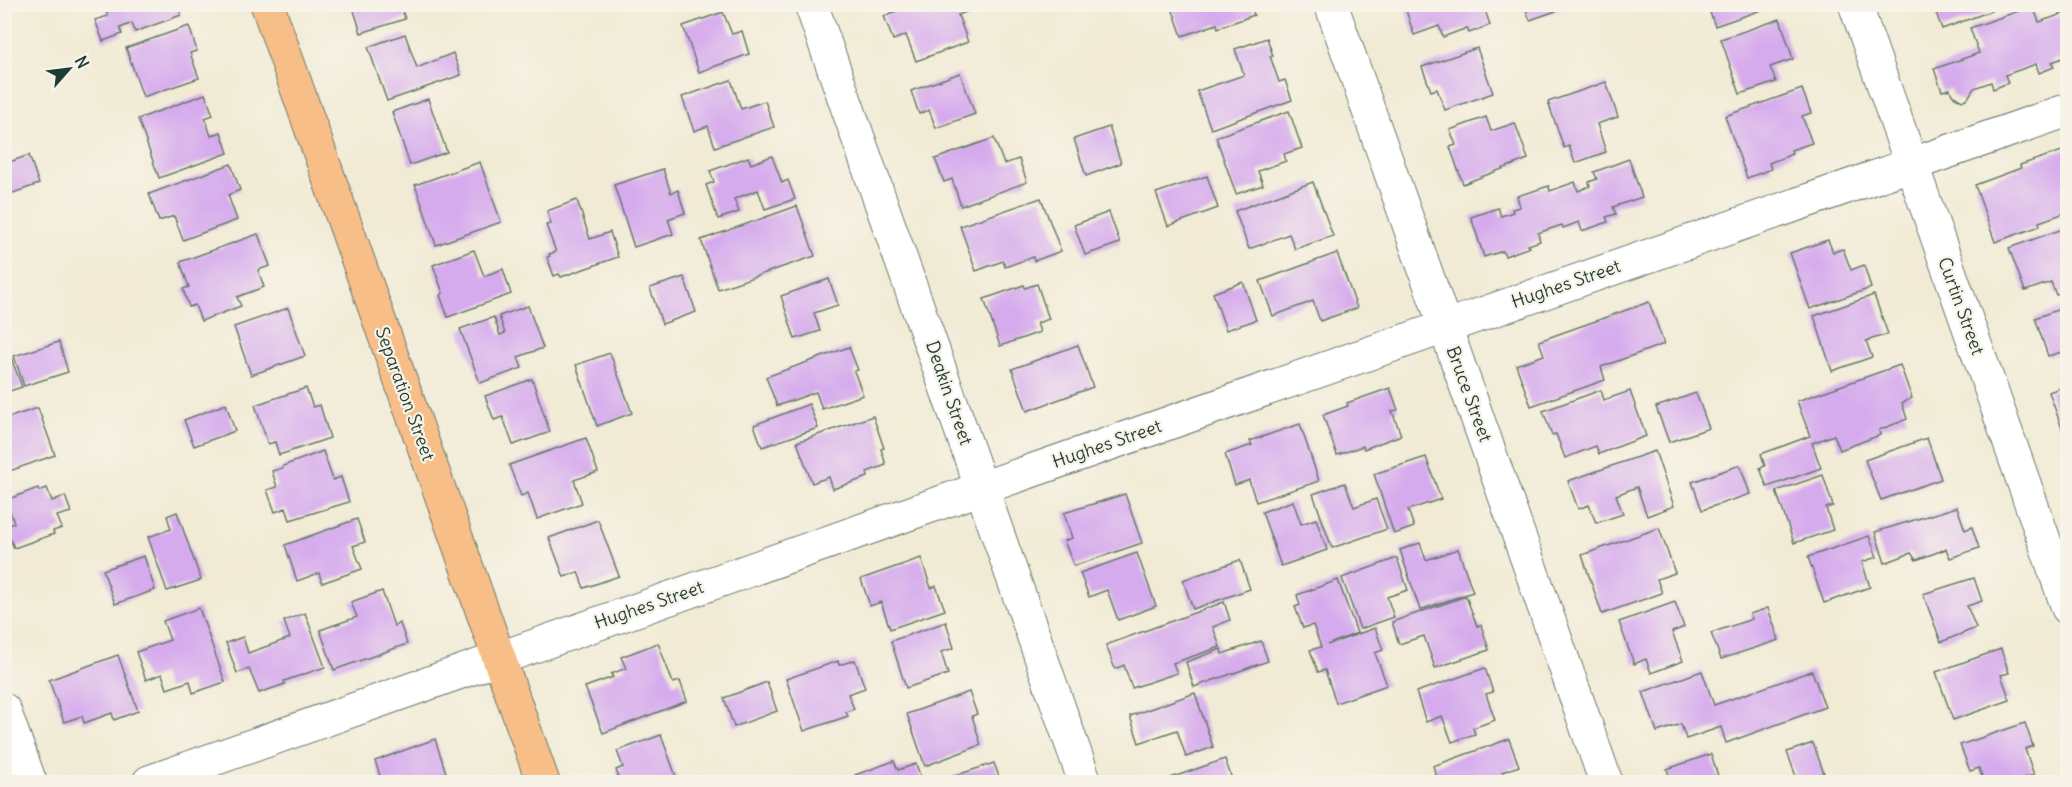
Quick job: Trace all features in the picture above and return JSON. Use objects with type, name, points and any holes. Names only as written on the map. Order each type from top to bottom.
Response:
[{"type":"main road","name":"Separation Street","points":[[267,4],[543,783]]},
{"type":"street","name":"Deakin Street","points":[[811,4],[1085,783]]},
{"type":"street","name":"Bruce Street","points":[[1331,4],[1606,783]]},
{"type":"street","name":"Curtin Street","points":[[1855,4],[2067,608]]},
{"type":"street","name":"Hughes Street","points":[[149,783],[982,488],[2067,110]]},
{"type":"street","points":[[4,710],[30,783]]},
{"type":"building","points":[[104,4],[177,4],[181,15],[135,32],[132,23],[120,28],[122,34],[103,41],[95,20],[108,16]]},
{"type":"building","points":[[352,4],[400,4],[405,19],[361,33]]},
{"type":"building","points":[[915,4],[973,4],[975,9],[958,15],[968,42],[916,61],[906,35],[893,40],[884,16]]},
{"type":"building","points":[[1404,4],[1483,4],[1490,25],[1469,33],[1467,28],[1443,37],[1439,26],[1414,35]]},
{"type":"building","points":[[1707,4],[1772,4],[1773,6],[1715,26]]},
{"type":"building","points":[[1933,4],[1989,4],[1991,11],[1942,29]]},
{"type":"building","points":[[1171,5],[1251,5],[1254,15],[1218,28],[1217,24],[1182,36]]},
{"type":"building","points":[[1524,5],[1573,5],[1530,20]]},
{"type":"building","points":[[2033,6],[2039,22],[2068,12],[2068,56],[2052,62],[2054,67],[2039,73],[2036,64],[2005,75],[2008,83],[1993,89],[1991,82],[1974,88],[1968,98],[1962,101],[1952,95],[1950,89],[1942,91],[1934,69],[1979,53],[1970,28]]},
{"type":"building","points":[[723,12],[732,34],[742,31],[749,54],[699,72],[683,26]]},
{"type":"building","points":[[1780,19],[1793,59],[1770,67],[1776,82],[1740,94],[1721,39]]},
{"type":"building","points":[[189,26],[197,51],[190,53],[199,78],[143,97],[126,48]]},
{"type":"building","points":[[405,34],[417,68],[453,53],[461,75],[387,101],[368,47]]},
{"type":"building","points":[[1267,38],[1273,56],[1270,56],[1279,82],[1285,80],[1292,100],[1211,129],[1197,91],[1244,75],[1235,49]]},
{"type":"building","points":[[1477,48],[1493,93],[1445,110],[1437,89],[1431,91],[1422,67]]},
{"type":"building","points":[[960,73],[975,114],[936,128],[929,110],[919,114],[911,91]]},
{"type":"building","points":[[731,80],[741,109],[765,101],[774,127],[715,147],[708,126],[694,131],[682,97]]},
{"type":"building","points":[[1606,82],[1618,117],[1597,124],[1606,152],[1575,163],[1569,146],[1564,148],[1548,102]]},
{"type":"building","points":[[1802,89],[1811,113],[1802,116],[1812,143],[1791,150],[1792,154],[1769,163],[1771,169],[1747,178],[1725,116]]},
{"type":"building","points":[[205,94],[213,115],[205,118],[211,136],[221,132],[228,153],[159,178],[138,119]]},
{"type":"building","points":[[428,99],[447,152],[410,165],[392,112]]},
{"type":"building","points":[[1289,111],[1302,148],[1284,154],[1286,161],[1258,171],[1263,185],[1236,194],[1216,137]]},
{"type":"building","points":[[1486,117],[1491,131],[1515,123],[1528,159],[1463,184],[1450,147],[1456,145],[1450,130]]},
{"type":"building","points":[[1109,127],[1121,163],[1086,176],[1074,139]]},
{"type":"building","points":[[994,138],[1004,164],[1019,159],[1027,182],[961,206],[952,179],[944,182],[935,159]]},
{"type":"building","points":[[2068,149],[2068,212],[2039,222],[2040,226],[1995,242],[1975,185],[2021,168],[2020,165]]},
{"type":"building","points":[[29,155],[39,184],[4,196],[4,164]]},
{"type":"building","points":[[772,156],[782,183],[788,180],[795,199],[765,209],[758,190],[734,199],[739,212],[718,219],[706,185],[714,182],[710,171],[748,157],[751,164]]},
{"type":"building","points":[[1629,159],[1642,197],[1613,207],[1616,214],[1606,217],[1608,222],[1582,231],[1579,222],[1563,228],[1562,225],[1538,233],[1540,241],[1528,245],[1530,247],[1505,256],[1503,251],[1484,257],[1471,217],[1498,208],[1501,216],[1513,212],[1512,209],[1520,207],[1517,196],[1549,186],[1550,191],[1575,182],[1578,191],[1590,186],[1589,182],[1597,179],[1594,172]]},
{"type":"building","points":[[480,162],[501,222],[436,245],[415,185]]},
{"type":"building","points":[[231,164],[240,190],[228,195],[237,220],[183,240],[174,216],[159,221],[149,194]]},
{"type":"building","points":[[663,169],[671,193],[678,190],[685,213],[668,219],[673,234],[634,247],[614,185]]},
{"type":"building","points":[[1207,176],[1218,208],[1168,226],[1156,193]]},
{"type":"building","points":[[1313,182],[1333,236],[1295,249],[1289,234],[1249,249],[1235,211]]},
{"type":"building","points":[[1041,198],[1061,251],[1034,261],[1033,257],[1005,267],[1003,261],[976,271],[960,226]]},
{"type":"building","points":[[577,200],[590,239],[610,232],[618,257],[561,277],[559,274],[554,276],[547,257],[556,252],[546,225],[551,224],[547,211]]},
{"type":"building","points":[[797,206],[815,256],[718,289],[701,240]]},
{"type":"building","points":[[1109,212],[1120,243],[1085,255],[1074,225]]},
{"type":"building","points":[[2068,227],[2068,291],[2056,295],[2051,282],[2025,291],[2009,248]]},
{"type":"building","points":[[258,234],[270,266],[258,270],[264,287],[237,297],[241,306],[201,321],[195,305],[189,307],[183,289],[189,287],[180,262]]},
{"type":"building","points":[[1828,240],[1833,252],[1843,249],[1851,270],[1864,265],[1871,288],[1810,309],[1790,253]]},
{"type":"building","points":[[474,250],[484,276],[503,269],[511,294],[448,317],[440,295],[443,293],[433,265]]},
{"type":"building","points":[[1337,253],[1357,308],[1320,321],[1313,301],[1273,316],[1260,281]]},
{"type":"building","points":[[684,277],[696,312],[662,324],[650,288]]},
{"type":"building","points":[[829,279],[838,305],[814,313],[820,331],[795,339],[781,296]]},
{"type":"building","points":[[1243,282],[1256,320],[1226,330],[1213,293]]},
{"type":"building","points":[[1037,284],[1049,319],[1037,323],[1040,332],[1000,346],[984,299],[1024,285],[1025,288]]},
{"type":"building","points":[[1874,295],[1888,334],[1866,341],[1872,357],[1832,371],[1814,316]]},
{"type":"building","points":[[1649,302],[1664,344],[1601,367],[1605,380],[1531,406],[1516,365],[1544,355],[1539,341]]},
{"type":"building","points":[[528,306],[543,348],[518,357],[522,368],[480,383],[460,329],[494,317],[500,335],[505,333],[499,316]]},
{"type":"building","points":[[2068,306],[2068,350],[2048,356],[2035,318]]},
{"type":"building","points":[[288,308],[305,356],[251,375],[234,327]]},
{"type":"building","points":[[4,339],[22,387],[4,393]]},
{"type":"building","points":[[59,342],[68,372],[24,386],[14,356]]},
{"type":"building","points":[[1078,345],[1093,387],[1027,411],[1012,369]]},
{"type":"building","points":[[849,347],[858,370],[854,371],[863,395],[822,409],[816,392],[777,406],[766,377]]},
{"type":"building","points":[[610,353],[632,413],[597,426],[576,365]]},
{"type":"building","points":[[1900,365],[1912,398],[1902,403],[1907,419],[1879,430],[1880,435],[1840,450],[1834,435],[1812,443],[1821,468],[1767,487],[1760,468],[1765,466],[1761,454],[1810,436],[1797,401]]},
{"type":"building","points":[[532,379],[550,432],[513,445],[503,417],[494,420],[485,396]]},
{"type":"building","points":[[2068,385],[2068,433],[2064,434],[2049,392]]},
{"type":"building","points":[[306,388],[313,407],[320,405],[330,438],[279,455],[275,442],[268,444],[255,405]]},
{"type":"building","points":[[1390,388],[1398,410],[1392,411],[1401,435],[1364,449],[1363,446],[1337,455],[1323,415],[1348,406],[1347,403]]},
{"type":"building","points":[[1601,390],[1604,400],[1630,391],[1646,436],[1599,454],[1596,446],[1565,458],[1556,434],[1552,435],[1543,411]]},
{"type":"building","points":[[1696,393],[1709,428],[1669,442],[1656,407]]},
{"type":"building","points":[[226,404],[235,431],[194,446],[184,420]]},
{"type":"building","points":[[809,404],[818,428],[762,447],[754,425]]},
{"type":"building","points":[[38,408],[55,455],[4,473],[4,419]]},
{"type":"building","points":[[873,416],[884,448],[881,449],[886,465],[867,472],[868,477],[833,489],[829,477],[812,483],[797,442]]},
{"type":"building","points":[[1300,424],[1319,481],[1256,502],[1249,480],[1235,485],[1225,454],[1252,445],[1250,441]]},
{"type":"building","points":[[586,438],[598,472],[574,480],[582,503],[537,519],[528,493],[521,496],[509,465]]},
{"type":"building","points":[[1927,438],[1941,479],[1881,500],[1865,460]]},
{"type":"building","points":[[323,451],[333,480],[341,477],[349,502],[290,520],[286,508],[275,512],[267,490],[277,487],[272,471]]},
{"type":"building","points":[[1655,451],[1674,506],[1647,516],[1637,487],[1616,495],[1623,514],[1596,523],[1589,505],[1578,509],[1568,481]]},
{"type":"building","points":[[1426,457],[1441,499],[1408,510],[1414,527],[1394,534],[1374,474]]},
{"type":"building","points":[[1740,465],[1750,494],[1702,510],[1692,482]]},
{"type":"building","points":[[1823,475],[1833,506],[1826,508],[1833,530],[1794,543],[1776,491]]},
{"type":"building","points":[[1345,483],[1354,507],[1376,499],[1387,529],[1332,548],[1313,494]]},
{"type":"building","points":[[38,488],[39,491],[47,488],[52,501],[65,496],[71,512],[57,516],[62,528],[53,531],[54,534],[14,548],[5,526],[14,523],[6,500]]},
{"type":"building","points":[[1125,494],[1142,543],[1074,566],[1064,541],[1072,538],[1064,513]]},
{"type":"building","points":[[1293,501],[1301,524],[1316,519],[1327,550],[1281,566],[1262,512]]},
{"type":"building","points":[[1957,507],[1965,530],[1972,527],[1979,548],[1950,558],[1946,549],[1916,560],[1911,553],[1885,563],[1875,532]]},
{"type":"building","points":[[177,512],[201,580],[167,591],[148,537],[171,529],[167,516]]},
{"type":"building","points":[[357,519],[365,542],[353,546],[362,569],[322,583],[319,573],[297,581],[285,545]]},
{"type":"building","points":[[598,520],[619,576],[584,588],[578,572],[564,577],[549,538]]},
{"type":"building","points":[[1659,528],[1675,573],[1657,579],[1662,593],[1602,614],[1582,555]]},
{"type":"building","points":[[1869,536],[1877,557],[1862,562],[1870,587],[1824,603],[1808,557]]},
{"type":"building","points":[[1420,543],[1426,560],[1458,549],[1473,592],[1420,610],[1400,550]]},
{"type":"building","points":[[1137,553],[1156,606],[1118,620],[1107,590],[1089,597],[1080,573]]},
{"type":"building","points":[[144,556],[155,590],[115,604],[103,570]]},
{"type":"building","points":[[921,558],[931,588],[936,586],[945,610],[890,629],[881,602],[870,606],[861,579]]},
{"type":"building","points":[[1397,558],[1408,590],[1387,597],[1394,617],[1360,629],[1342,578]]},
{"type":"building","points":[[1240,560],[1250,589],[1193,609],[1183,580]]},
{"type":"building","points":[[1974,578],[1982,601],[1967,606],[1976,628],[1941,642],[1923,594]]},
{"type":"building","points":[[1338,580],[1357,633],[1327,645],[1375,628],[1383,650],[1375,653],[1387,685],[1336,703],[1325,670],[1318,672],[1310,650],[1321,647],[1313,625],[1303,628],[1295,607],[1300,605],[1297,595]]},
{"type":"building","points":[[382,591],[394,626],[400,623],[407,644],[334,670],[320,630],[357,617],[351,602]]},
{"type":"building","points":[[1466,596],[1477,626],[1481,625],[1489,650],[1435,668],[1424,636],[1399,644],[1392,622]]},
{"type":"building","points":[[1224,602],[1230,620],[1213,627],[1220,647],[1173,663],[1177,673],[1132,688],[1124,665],[1115,669],[1106,645]]},
{"type":"building","points":[[1675,602],[1684,627],[1672,632],[1683,661],[1651,673],[1646,659],[1634,664],[1619,622]]},
{"type":"building","points":[[199,608],[225,682],[193,693],[190,681],[167,689],[162,674],[146,680],[136,652],[170,640],[163,621]]},
{"type":"building","points":[[1768,608],[1779,640],[1721,659],[1711,633],[1752,619],[1750,614]]},
{"type":"building","points":[[305,613],[325,667],[284,681],[285,684],[259,693],[249,669],[237,673],[226,643],[243,637],[248,653],[290,638],[284,621]]},
{"type":"building","points":[[946,622],[954,648],[941,652],[948,674],[906,688],[891,641]]},
{"type":"building","points":[[1261,641],[1268,661],[1194,687],[1186,662],[1221,649],[1222,654]]},
{"type":"building","points":[[658,643],[673,683],[680,681],[687,701],[603,733],[585,687],[613,677],[611,674],[626,668],[621,657]]},
{"type":"building","points":[[2001,649],[2009,673],[2001,675],[2010,700],[1953,720],[1936,672]]},
{"type":"building","points":[[118,655],[138,711],[114,720],[112,713],[84,723],[82,716],[64,722],[49,680]]},
{"type":"building","points":[[855,660],[865,688],[848,694],[854,709],[846,712],[848,716],[804,731],[786,679],[838,661],[839,665]]},
{"type":"building","points":[[1485,668],[1493,692],[1486,694],[1495,720],[1473,728],[1475,734],[1452,742],[1442,716],[1426,722],[1416,692]]},
{"type":"building","points":[[1702,671],[1714,705],[1812,671],[1825,707],[1726,743],[1721,727],[1686,739],[1681,724],[1657,732],[1643,692]]},
{"type":"building","points":[[767,682],[777,711],[734,727],[724,698]]},
{"type":"building","points":[[969,692],[977,714],[972,716],[981,745],[925,766],[907,714]]},
{"type":"building","points":[[1195,693],[1213,747],[1186,757],[1177,730],[1139,743],[1130,716]]},
{"type":"building","points":[[2025,723],[2033,746],[2025,749],[2034,775],[2011,782],[1984,782],[1979,768],[1970,771],[1960,745]]},
{"type":"building","points":[[661,735],[678,782],[620,782],[616,770],[623,767],[617,751]]},
{"type":"building","points":[[435,739],[449,782],[382,782],[375,761]]},
{"type":"building","points":[[1509,739],[1519,766],[1502,772],[1506,782],[1439,782],[1433,766]]},
{"type":"building","points":[[1813,743],[1827,782],[1798,782],[1787,752]]},
{"type":"building","points":[[1711,754],[1720,782],[1671,782],[1667,769]]},
{"type":"building","points":[[1225,759],[1233,782],[1159,782]]},
{"type":"building","points":[[894,761],[898,770],[916,764],[922,781],[857,782],[855,775]]},
{"type":"building","points":[[994,763],[1001,782],[952,782],[951,777]]}]
